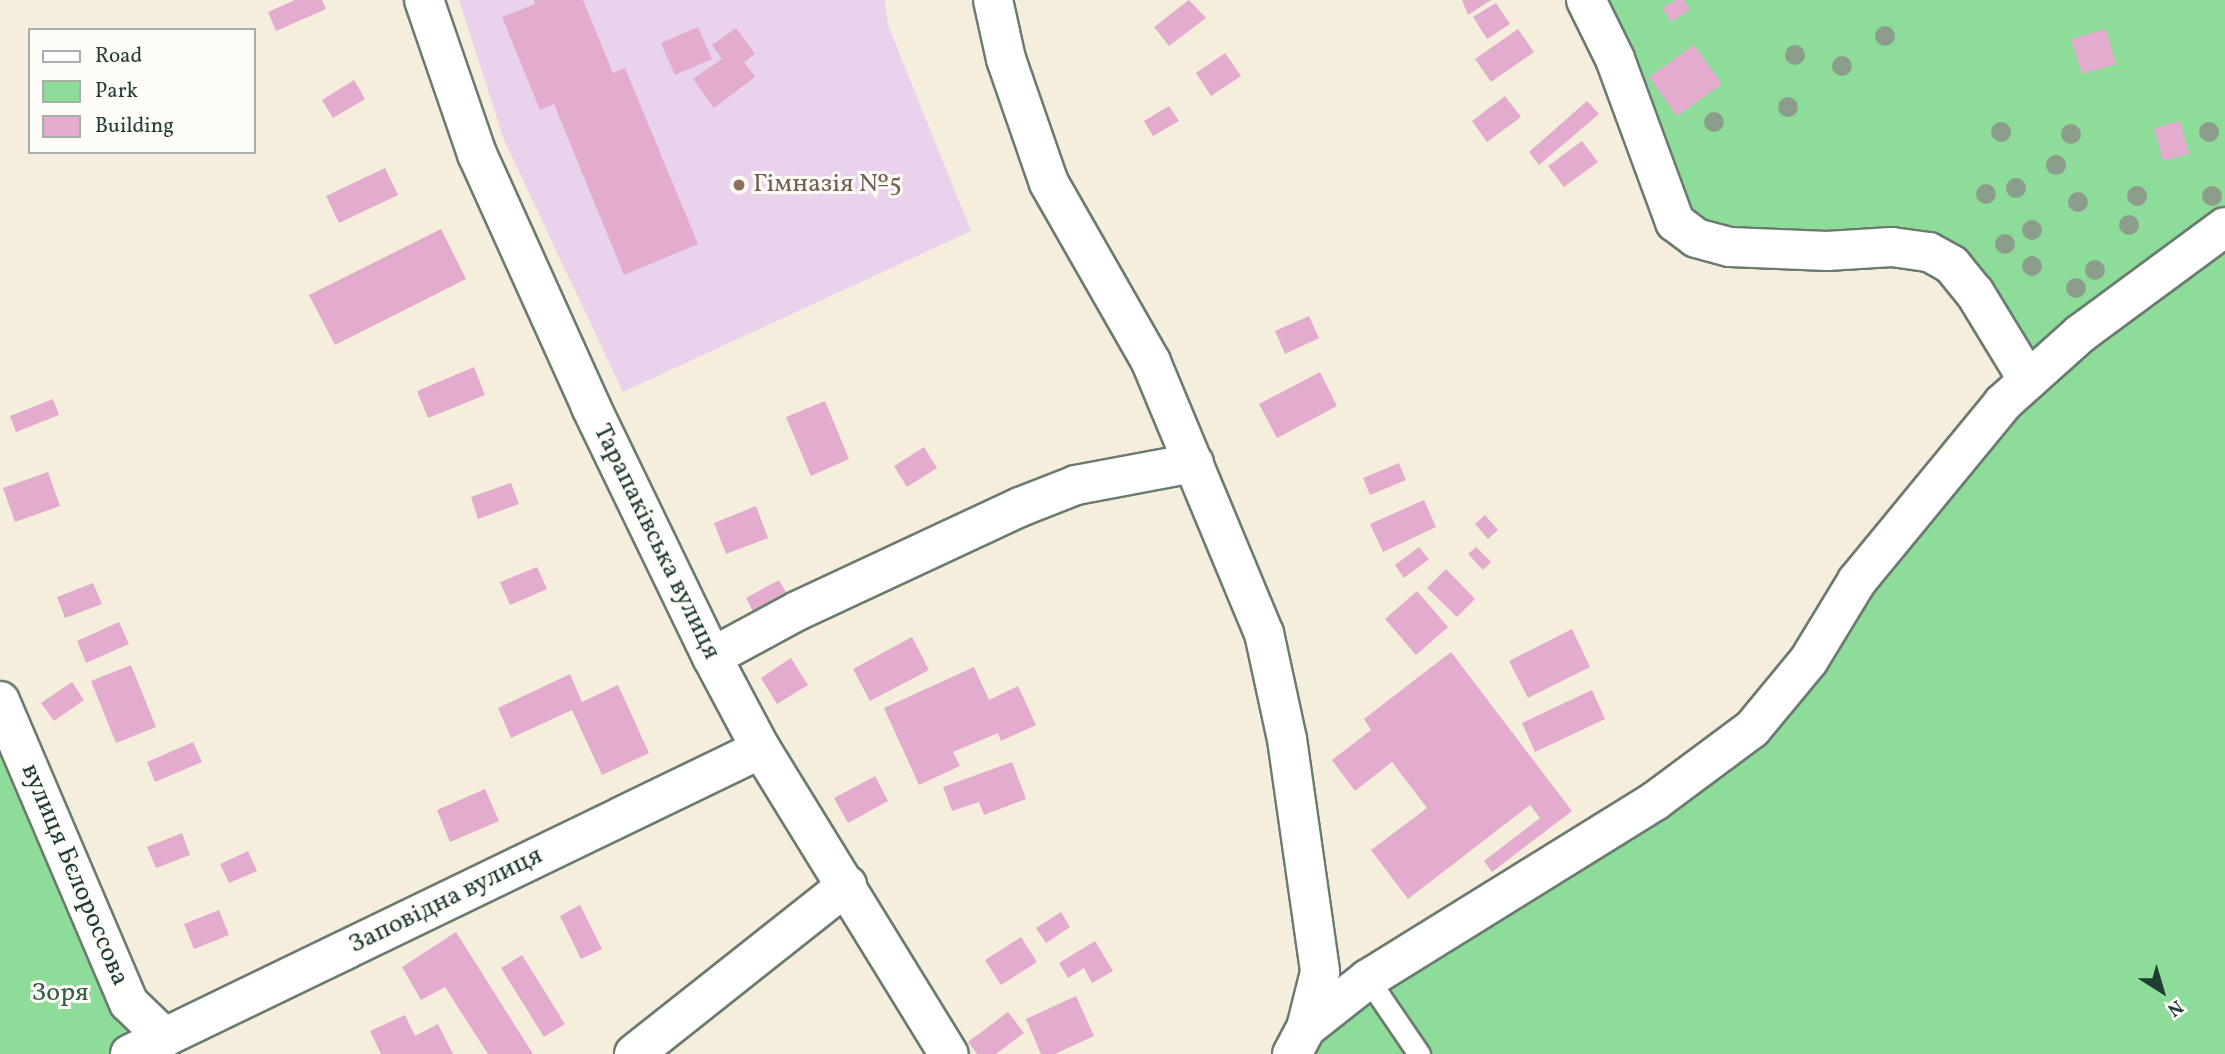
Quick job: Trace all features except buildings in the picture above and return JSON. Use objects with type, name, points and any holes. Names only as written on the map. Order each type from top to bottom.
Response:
[{"type":"street","name":"Тарапаківська вулиця","points":[[424,0],[477,154],[591,407],[712,657],[761,749],[848,885],[949,1054]]},
{"type":"street","points":[[993,0],[1006,59],[1049,183],[1151,362],[1264,633],[1287,739],[1320,972],[1299,1041]]},
{"type":"street","points":[[1586,0],[1615,59],[1675,222],[1696,238],[1730,247],[1827,251],[1892,247],[1929,252],[1952,265],[1975,293],[2028,380]]},
{"type":"street","points":[[1299,1041],[1368,979],[1656,801],[1752,729],[1809,660],[1857,580],[2003,403],[2080,334],[2225,227]]},
{"type":"street","points":[[712,657],[797,611],[1020,507],[1076,485],[1194,463]]},
{"type":"street","name":"вулиця Бєлороссова","points":[[0,701],[129,1003],[165,1038]]},
{"type":"street","name":"Заповідна вулиця","points":[[130,1054],[761,749]]},
{"type":"street","points":[[634,1054],[848,885]]},
{"type":"lane","points":[[1368,979],[1419,1054]]},
{"type":"shaded area","name":"Гімназія №5","points":[[459,0],[885,0],[888,25],[971,231],[623,392],[504,140]]},
{"type":"green space","points":[[1586,0],[2225,0],[2225,1054],[1292,1054],[1752,729],[2028,381],[1952,265],[1696,238]]},
{"type":"green space","name":"Зоря","points":[[0,701],[165,1038],[130,1054],[0,1054]]},
{"type":"place","name":"Гімназія №5","points":[[739,185]]}]
